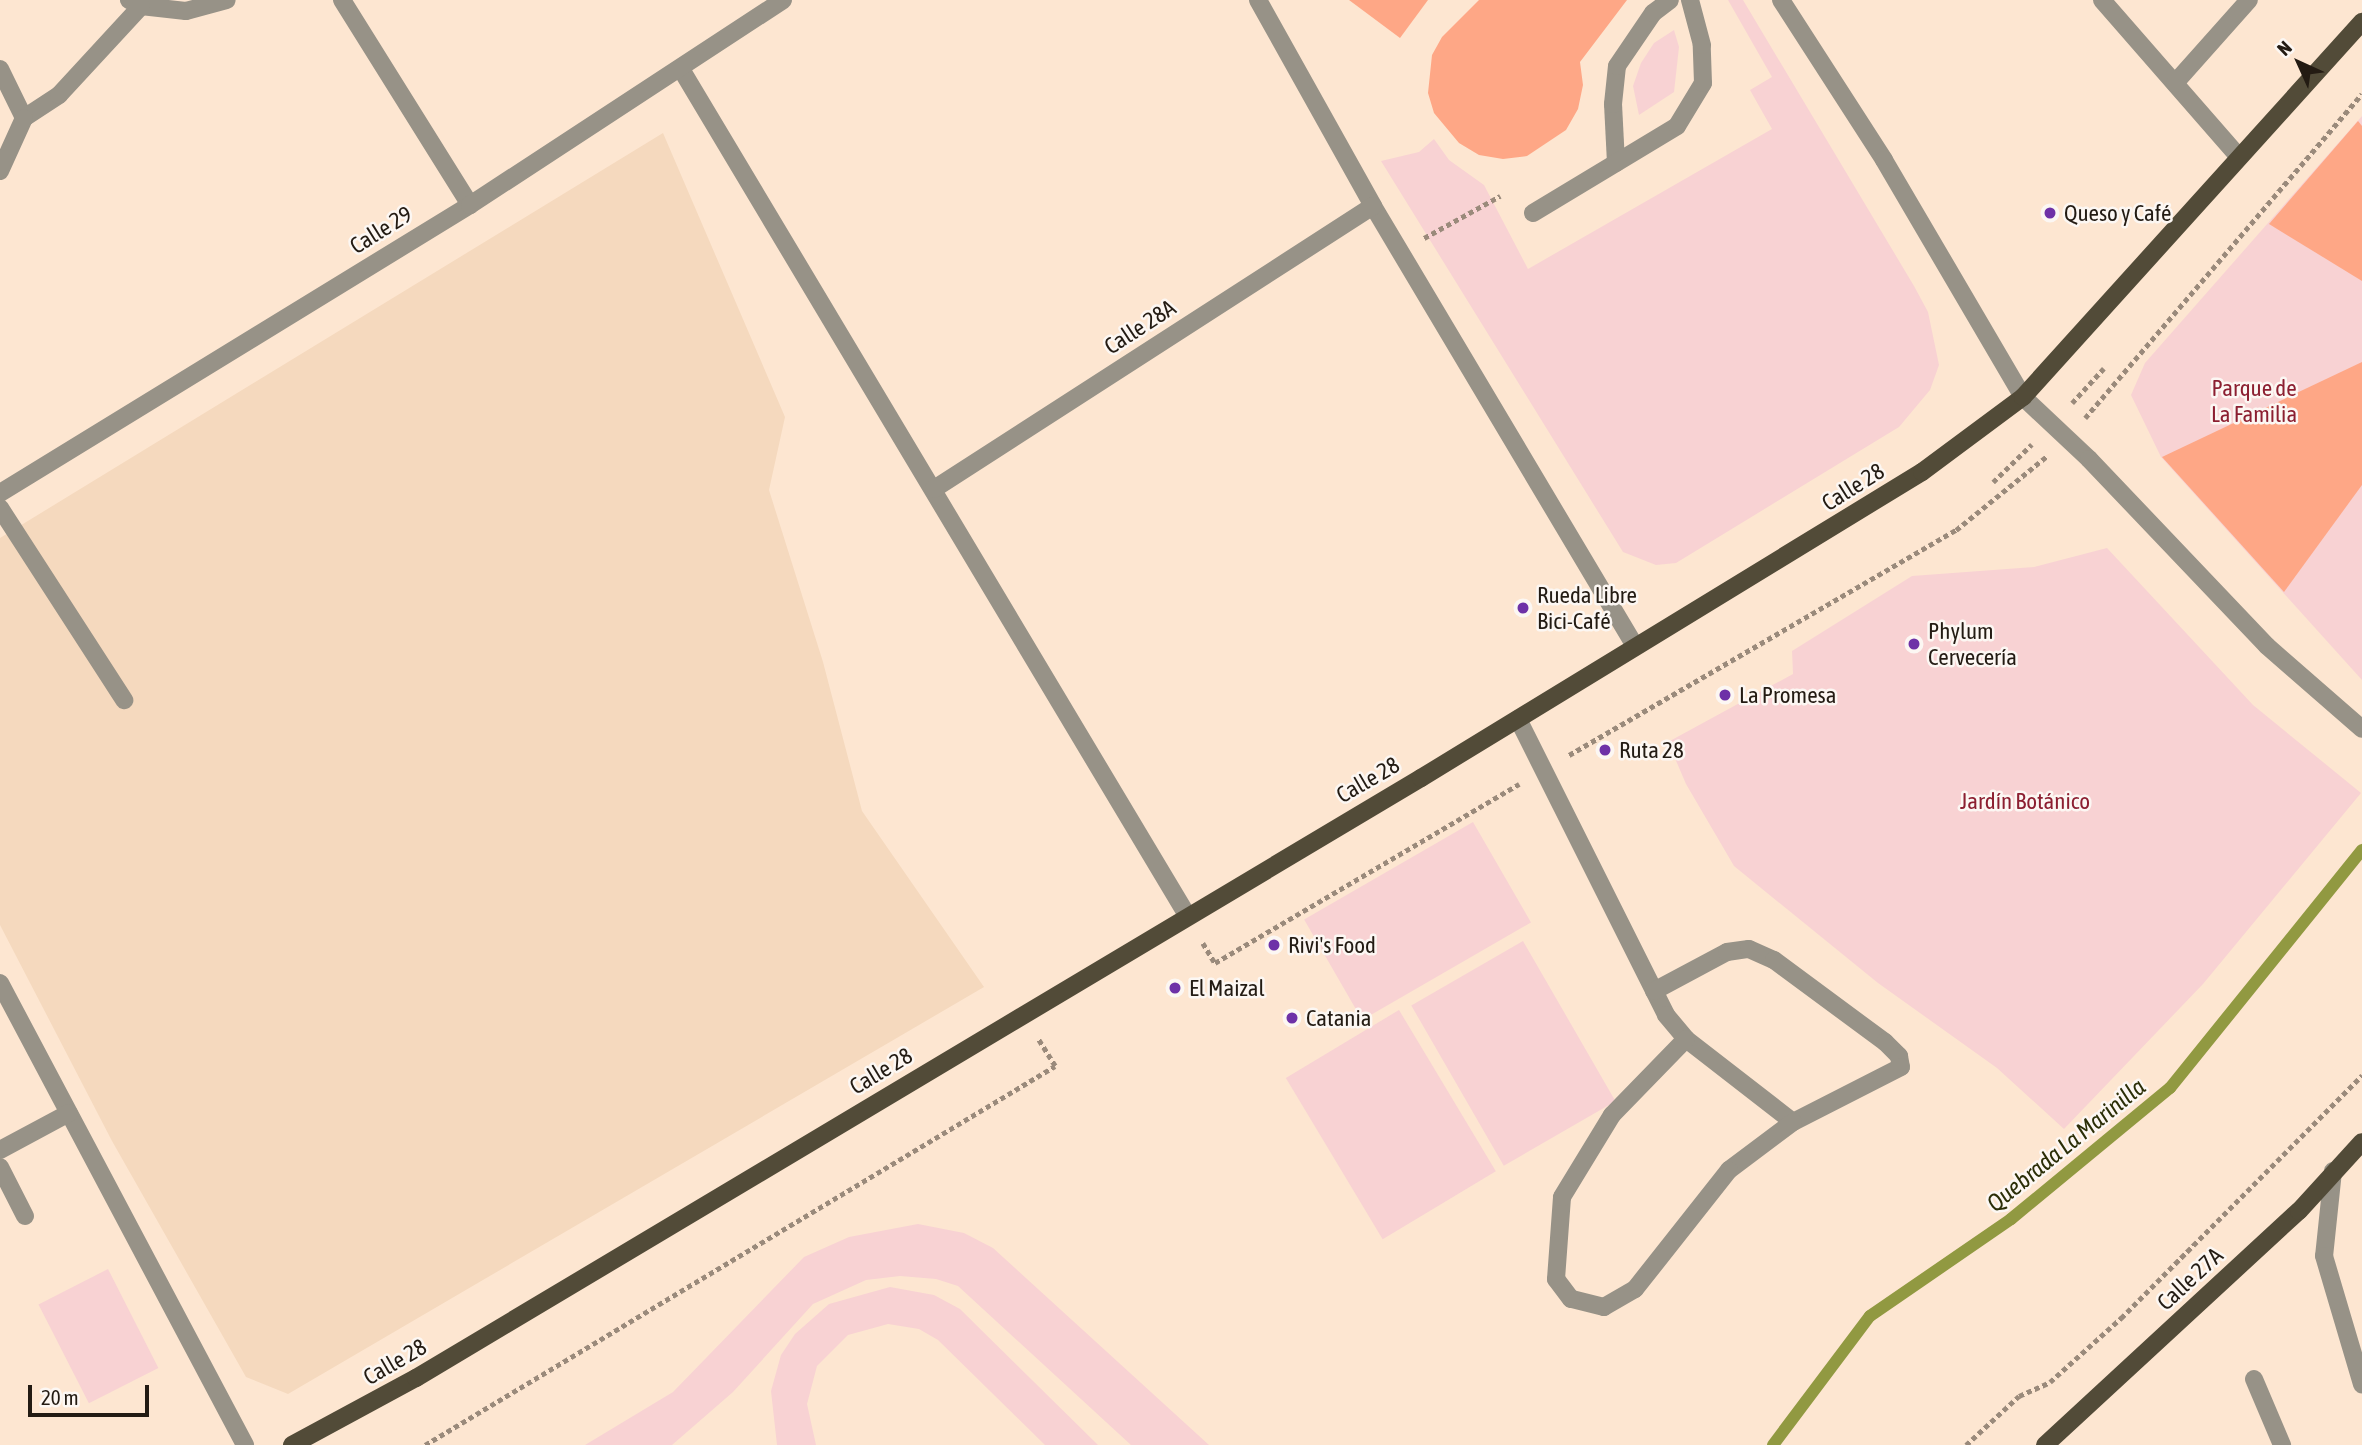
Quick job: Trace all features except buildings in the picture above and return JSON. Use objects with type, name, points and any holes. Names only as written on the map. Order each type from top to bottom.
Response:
[{"type":"main road","name":"Calle 28","points":[[292,1445],[416,1378],[1869,507],[2023,397],[2160,249],[2238,156],[2362,22]]},
{"type":"main road","name":"Calle 27A","points":[[2045,1445],[2300,1211],[2333,1171],[2362,1142]]},
{"type":"street","points":[[0,171],[24,118],[59,95],[135,3],[186,11],[227,0]]},
{"type":"street","points":[[342,0],[470,205]]},
{"type":"street","name":"Calle 29","points":[[0,494],[470,205],[783,0]]},
{"type":"street","points":[[1258,0],[1373,206],[1635,646]]},
{"type":"street","points":[[1616,163],[1613,104],[1618,66],[1653,13],[1670,0]]},
{"type":"street","points":[[1533,213],[1677,126],[1703,83],[1702,46],[1690,0]]},
{"type":"street","points":[[1781,0],[1884,160],[2023,397],[2089,459],[2267,646],[2362,729]]},
{"type":"street","points":[[2102,0],[2238,156]]},
{"type":"street","points":[[2175,83],[2249,0]]},
{"type":"street","points":[[0,69],[24,118]]},
{"type":"street","points":[[681,69],[1187,915]]},
{"type":"street","name":"Calle 28A","points":[[934,489],[1373,206]]},
{"type":"street","points":[[0,508],[124,700]]},
{"type":"street","points":[[1518,719],[1545,768],[1654,991],[1686,1039],[1793,1122]]},
{"type":"street","points":[[1654,991],[1727,952],[1749,949],[1774,960],[1899,1056],[1901,1067],[1793,1122],[1728,1170],[1635,1289],[1604,1307],[1571,1299],[1556,1279],[1562,1197],[1612,1115],[1686,1039]]},
{"type":"street","points":[[0,983],[245,1445]]},
{"type":"street","points":[[0,1150],[69,1113]]},
{"type":"street","points":[[0,1167],[25,1216]]},
{"type":"street","points":[[2333,1171],[2325,1256],[2362,1384]]},
{"type":"street","points":[[2254,1379],[2282,1445]]},
{"type":"path","points":[[2108,394],[2159,328],[2362,94]]},
{"type":"path","points":[[1420,240],[1500,196]]},
{"type":"path","points":[[1187,915],[1215,963],[1545,768],[1685,691],[1944,537],[2017,484]]},
{"type":"path","points":[[425,1445],[1055,1066],[1024,1014]]},
{"type":"path","points":[[1966,1445],[2019,1396],[2050,1382],[2121,1318],[2362,1075]]},
{"type":"shaded area","points":[[663,133],[785,417],[769,490],[823,662],[862,811],[984,987],[288,1394],[246,1377],[112,1141],[0,925],[0,538]]},
{"type":"green space","points":[[1728,0],[1743,0],[1914,286],[1928,312],[1939,365],[1930,390],[1899,427],[1676,563],[1656,565],[1623,552],[1381,161],[1419,152],[1434,139],[1449,160],[1484,185],[1528,269],[1772,129],[1750,90],[1772,77]]},
{"type":"green space","points":[[1674,30],[1679,47],[1674,92],[1639,115],[1633,86],[1641,63],[1654,43]]},
{"type":"green space","name":"Parque de La Familia","points":[[2362,116],[2362,680],[2161,457],[2131,395],[2145,363]]},
{"type":"green space","name":"Jardín Botánico","points":[[2107,548],[2253,705],[2361,793],[2203,984],[2064,1129],[1997,1068],[1878,983],[1734,866],[1686,784],[1668,742],[1793,674],[1792,651],[1912,576],[2034,567]]},
{"type":"green space","points":[[1473,822],[1531,922],[1362,1020],[1304,919]]},
{"type":"green space","points":[[1523,941],[1616,1101],[1504,1166],[1411,1006]]},
{"type":"green space","points":[[1399,1010],[1496,1171],[1383,1239],[1286,1078]]},
{"type":"green space","points":[[918,1224],[964,1233],[993,1248],[1209,1445],[1131,1445],[958,1286],[936,1279],[900,1276],[866,1280],[813,1304],[733,1392],[672,1445],[585,1445],[673,1392],[804,1257],[849,1237]]},
{"type":"green space","points":[[108,1269],[158,1368],[89,1403],[39,1304]]},
{"type":"green space","points":[[890,1287],[934,1295],[960,1309],[1098,1445],[1045,1445],[938,1340],[919,1329],[888,1324],[848,1335],[817,1366],[807,1404],[816,1445],[777,1445],[771,1391],[781,1355],[795,1334],[829,1304]]},
{"type":"waterway","name":"Quebrada La Marinilla","points":[[1773,1445],[1870,1316],[2011,1219],[2170,1088],[2362,850]]},
{"type":"place","name":"Queso y Café","points":[[2050,213]]},
{"type":"place","name":"Rueda Libre Bici-Café","points":[[1523,608]]},
{"type":"place","name":"Phylum Cervecería","points":[[1914,644]]},
{"type":"place","name":"La Promesa","points":[[1725,695]]},
{"type":"place","name":"Ruta 28","points":[[1605,750]]},
{"type":"place","name":"Rivi's Food","points":[[1274,945]]},
{"type":"place","name":"El Maizal","points":[[1175,988]]},
{"type":"place","name":"Catania","points":[[1292,1018]]}]
